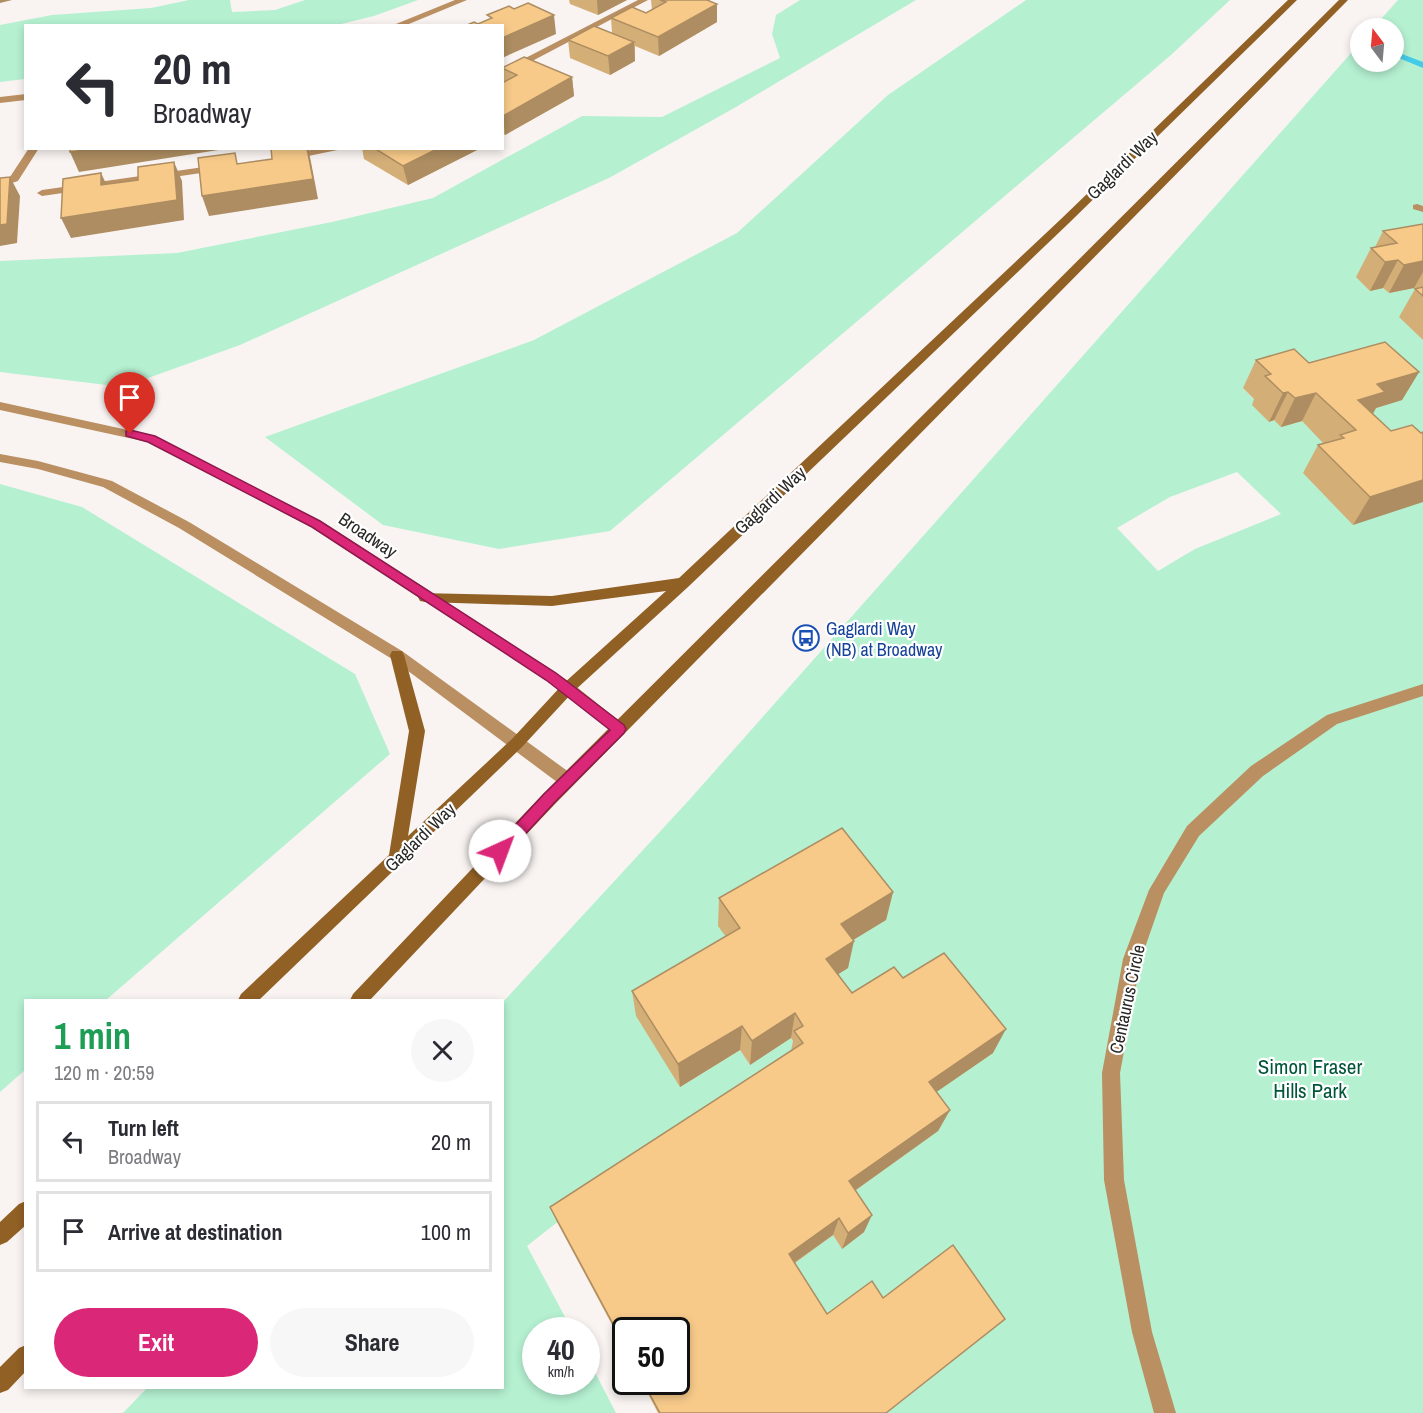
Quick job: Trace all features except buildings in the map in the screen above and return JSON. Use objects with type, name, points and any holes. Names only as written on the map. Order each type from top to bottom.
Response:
[{"type":"main road","name":"Gaglardi Way","points":[[248,999],[518,743],[568,688],[683,583],[1074,213],[1293,0]]},
{"type":"main road","points":[[360,999],[567,780],[1344,0]]},
{"type":"main road","points":[[425,597],[552,602],[683,583]]},
{"type":"main road","points":[[396,859],[417,731],[397,655]]},
{"type":"main road","points":[[0,1235],[24,1213]]},
{"type":"main road","points":[[0,1382],[24,1357]]},
{"type":"street","points":[[400,24],[463,0]]},
{"type":"street","points":[[504,73],[644,0]]},
{"type":"street","points":[[0,99],[24,97]]},
{"type":"street","points":[[0,184],[14,179],[33,150]]},
{"type":"street","points":[[277,159],[330,150]]},
{"type":"street","points":[[42,193],[231,166]]},
{"type":"street","name":"Broadway","points":[[0,406],[151,439],[316,524],[568,688],[620,729]]},
{"type":"street","points":[[0,458],[38,465],[107,484],[184,525],[397,655],[567,780]]},
{"type":"street","name":"Centaurus Circle","points":[[1165,1413],[1142,1332],[1114,1180],[1111,1085],[1111,1073],[1132,959],[1156,891],[1193,831],[1257,771],[1332,719],[1423,690]]},
{"type":"green space","points":[[189,0],[230,0],[232,12],[275,10],[305,0],[418,0],[374,16],[341,24],[24,24],[24,79],[0,82],[0,25],[52,15],[151,8]]},
{"type":"green space","points":[[800,0],[916,0],[736,107],[609,178],[240,345],[123,387],[0,372],[0,261],[177,253],[332,222],[433,198],[582,116],[662,117],[780,58],[772,34],[776,15]]},
{"type":"green space","points":[[1026,0],[1230,0],[1171,55],[610,531],[499,549],[383,525],[265,437],[534,340],[737,233],[888,95]]},
{"type":"green space","name":"Simon Fraser Hills Park","points":[[1398,0],[1423,0],[1423,249],[1383,288],[1389,293],[1414,288],[1423,296],[1400,317],[1423,340],[1423,455],[1243,388],[1274,420],[1302,421],[1340,459],[1423,502],[1423,1413],[887,1413],[989,1332],[874,1311],[821,1327],[785,1269],[833,1235],[842,1249],[846,1019],[719,926],[739,955],[680,1087],[740,1050],[750,1065],[791,1038],[799,1050],[799,1067],[555,1224],[527,1246],[565,1317],[522,1317],[522,1395],[600,1395],[600,1382],[616,1413],[123,1413],[146,1389],[504,1389],[504,1001],[690,799],[1350,54],[1350,72],[1404,72],[1404,18],[1382,18]],"holes":[[[1237,472],[1281,514],[1195,549],[1158,571],[1117,528],[1170,497]]]},
{"type":"green space","points":[[0,484],[82,507],[355,674],[390,754],[107,999],[24,999],[24,1071],[0,1092]]},
{"type":"waterway","points":[[1404,57],[1423,65]]},
{"type":"place","name":"Gaglardi Way (NB) at Broadway","points":[[806,638]]},
{"type":"route","points":[[130,434],[151,439],[316,524],[425,597],[534,665],[568,688],[620,729],[500,851]]}]
